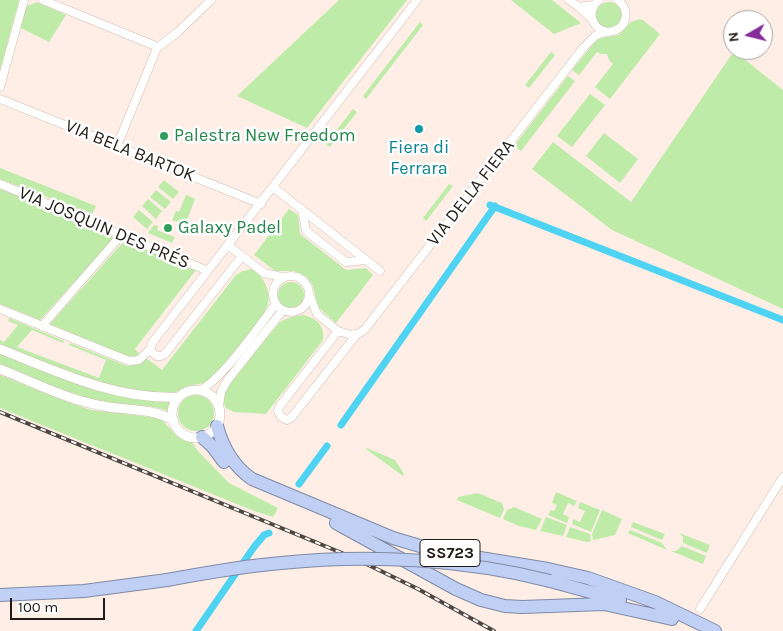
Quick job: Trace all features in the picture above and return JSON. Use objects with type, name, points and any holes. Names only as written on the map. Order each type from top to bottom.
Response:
[{"type":"highway","name":"SS723","points":[[217,426],[224,450],[239,469],[252,479],[393,538],[437,551],[548,569],[588,578],[655,602],[715,631]]},
{"type":"highway","name":"SS723","points":[[202,437],[212,446],[234,474],[248,486],[343,526],[474,597],[512,606],[604,604],[672,619]]},
{"type":"highway","name":"SS723","points":[[0,595],[84,591],[280,563],[374,560],[415,561],[513,573],[550,581],[612,598],[702,631]]},
{"type":"street","points":[[0,87],[24,0]]},
{"type":"street","points":[[43,0],[158,47]]},
{"type":"street","points":[[117,146],[151,59],[158,47],[178,32],[211,0]]},
{"type":"street","points":[[0,309],[129,361],[141,359],[417,0]]},
{"type":"street","points":[[569,0],[579,6],[597,28],[604,32]]},
{"type":"street","name":"VIA DELLA FIERA","points":[[338,331],[279,408],[278,411],[281,417],[286,420],[291,418],[357,334],[367,327],[583,48],[595,36],[604,32],[615,31],[624,23],[625,9],[618,0]]},
{"type":"street","name":"VIA DELLA FIERA","points":[[579,6],[597,2]]},
{"type":"street","name":"VIA DELLA FIERA","points":[[583,48],[590,33],[591,14],[597,2]]},
{"type":"street","name":"VIA BELA BARTOK","points":[[0,99],[261,204]]},
{"type":"street","name":"VIA JOSQUIN DES PRÉS","points":[[0,184],[208,271]]},
{"type":"street","points":[[273,187],[380,271]]},
{"type":"street","points":[[302,209],[306,231],[346,262],[366,260]]},
{"type":"street","points":[[42,326],[122,234]]},
{"type":"street","points":[[228,245],[264,273],[282,277],[292,276],[300,279],[308,287],[317,314],[338,331],[357,334]]},
{"type":"street","points":[[150,349],[157,356],[165,354],[242,256]]},
{"type":"street","points":[[264,273],[273,292],[276,304],[282,311],[317,314]]},
{"type":"street","points":[[273,292],[276,283],[282,277]]},
{"type":"street","points":[[296,312],[305,307],[309,294]]},
{"type":"street","points":[[174,421],[173,408],[179,397],[185,392],[200,390],[208,386],[221,374],[276,304]]},
{"type":"street","points":[[0,369],[68,397],[103,406],[163,414],[174,421],[182,433],[195,438],[202,437],[208,435],[217,426],[220,416],[221,392],[227,381],[282,311]]},
{"type":"street","points":[[0,349],[83,382],[116,391],[145,396],[179,397]]},
{"type":"street","points":[[200,390],[212,395],[219,406]]},
{"type":"street","points":[[700,609],[783,477]]},
{"type":"green space","points":[[0,0],[19,0],[0,70]]},
{"type":"green space","points":[[339,0],[407,0],[307,128],[237,96]]},
{"type":"green space","points":[[511,0],[552,0],[581,23],[554,34]]},
{"type":"green space","points":[[37,2],[66,15],[49,42],[19,27],[27,6]]},
{"type":"green space","points":[[609,2],[618,6],[622,15],[618,24],[609,28],[600,24],[596,15],[600,6]]},
{"type":"green space","points":[[639,19],[643,20],[660,34],[610,99],[595,87],[613,64],[607,54],[597,52],[579,75],[572,70],[600,38],[619,35],[631,22]]},
{"type":"green space","points":[[420,22],[423,25],[366,99],[363,96]]},
{"type":"green space","points":[[551,52],[555,55],[529,88],[525,85]]},
{"type":"green space","points":[[728,60],[745,60],[783,90],[783,309],[612,230],[532,169],[553,142],[631,202]]},
{"type":"green space","points":[[568,76],[575,81],[521,151],[514,146]]},
{"type":"green space","points":[[590,94],[605,105],[572,147],[557,136]]},
{"type":"green space","points":[[353,109],[357,112],[330,147],[326,144]]},
{"type":"green space","points":[[604,133],[638,159],[620,183],[586,156]]},
{"type":"green space","points":[[0,168],[96,206],[92,214],[0,179]]},
{"type":"green space","points":[[164,180],[179,192],[173,199],[158,187]]},
{"type":"green space","points":[[449,184],[453,186],[426,221],[423,218]]},
{"type":"green space","points":[[0,189],[105,231],[113,239],[40,320],[0,304]]},
{"type":"green space","points":[[156,190],[171,202],[165,209],[150,197]]},
{"type":"green space","points":[[186,195],[195,199],[185,225],[172,220],[176,211],[179,212]]},
{"type":"green space","points":[[148,199],[162,211],[156,219],[142,206]]},
{"type":"green space","points":[[289,209],[298,215],[300,234],[346,270],[366,268],[373,275],[336,323],[318,307],[313,286],[307,277],[294,271],[275,271],[254,255]]},
{"type":"green space","points":[[139,210],[153,222],[147,229],[133,217]]},
{"type":"green space","points":[[154,225],[158,226],[157,230],[175,237],[172,243],[148,233]]},
{"type":"green space","points":[[125,240],[196,270],[135,349],[139,353],[136,356],[128,357],[50,324]]},
{"type":"green space","points":[[251,269],[259,275],[267,289],[269,299],[265,311],[241,345],[213,376],[205,382],[177,391],[156,393],[119,387],[67,371],[0,345],[0,340],[4,342],[18,325],[8,321],[9,318],[64,341],[63,343],[32,330],[17,347],[99,378],[106,360],[69,345],[70,343],[127,366],[139,364],[146,358],[162,370],[236,275]]},
{"type":"green space","points":[[291,282],[300,286],[304,295],[300,304],[291,308],[282,304],[278,295],[282,286]]},
{"type":"green space","points":[[303,315],[319,323],[323,330],[323,340],[266,414],[234,412],[226,408],[223,400],[227,386],[280,322]]},
{"type":"green space","points":[[0,353],[142,399],[158,402],[171,401],[168,411],[153,407],[107,403],[66,391],[0,365]]},
{"type":"green space","points":[[0,375],[91,410],[160,418],[177,436],[191,441],[198,451],[229,483],[278,508],[273,517],[254,511],[0,408]]},
{"type":"green space","points":[[196,395],[203,396],[209,400],[213,406],[213,420],[209,426],[203,430],[196,431],[189,430],[183,426],[179,420],[178,413],[179,406],[183,400],[189,396]]},
{"type":"green space","points":[[366,449],[395,460],[404,474],[403,476]]},
{"type":"green space","points":[[556,492],[577,501],[574,506],[568,503],[563,514],[569,517],[567,523],[548,515],[551,510],[554,511],[557,505],[552,503]]},
{"type":"green space","points":[[478,493],[502,503],[504,510],[500,518],[457,500],[458,497]]},
{"type":"green space","points":[[580,502],[600,510],[591,532],[572,524],[573,519],[580,522],[585,511],[578,508]]},
{"type":"green space","points":[[514,507],[542,519],[536,530],[519,526],[503,519],[507,510]]},
{"type":"green space","points":[[602,510],[622,519],[615,535],[593,540],[592,534]]},
{"type":"green space","points":[[546,517],[567,525],[563,536],[540,531]]},
{"type":"green space","points":[[633,522],[665,534],[662,540],[631,527]]},
{"type":"green space","points":[[570,527],[590,534],[591,541],[587,542],[566,537]]},
{"type":"green space","points":[[630,530],[662,543],[667,550],[628,533]]},
{"type":"green space","points":[[679,533],[710,545],[707,553],[683,543],[683,537]]},
{"type":"green space","points":[[682,546],[706,556],[703,564],[671,551],[676,551]]},
{"type":"waterway","points":[[490,205],[783,320]]},
{"type":"waterway","points":[[341,425],[495,206]]},
{"type":"waterway","points":[[299,484],[327,446]]},
{"type":"waterway","points":[[196,631],[254,547],[264,535],[269,533]]},
{"type":"railway","points":[[0,412],[354,558],[418,589],[494,631]]},
{"type":"place","name":"Fiera di Ferrara","points":[[419,129]]},
{"type":"place","name":"Palestra New Freedom","points":[[164,136]]},
{"type":"place","name":"Galaxy Padel","points":[[168,228]]}]
